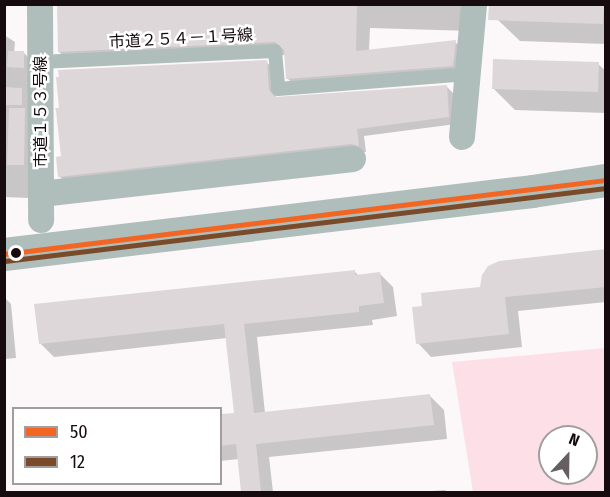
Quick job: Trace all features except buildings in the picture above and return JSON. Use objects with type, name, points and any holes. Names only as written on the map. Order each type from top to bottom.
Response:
[{"type":"street","name":"市道１５３号線","points":[[40,4],[41,220]]},
{"type":"street","points":[[462,137],[474,4]]},
{"type":"street","points":[[41,194],[353,159]]},
{"type":"street","points":[[4,254],[532,191],[606,180]]},
{"type":"lane","name":"市道２５４－１号線","points":[[40,62],[275,51],[278,89],[468,74]]},
{"type":"shaded area","points":[[605,348],[605,492],[473,492],[452,362]]},
{"type":"transit line","name":"50","points":[[4,254],[606,180]]},
{"type":"transit line","name":"12","points":[[5,261],[606,188]]}]
